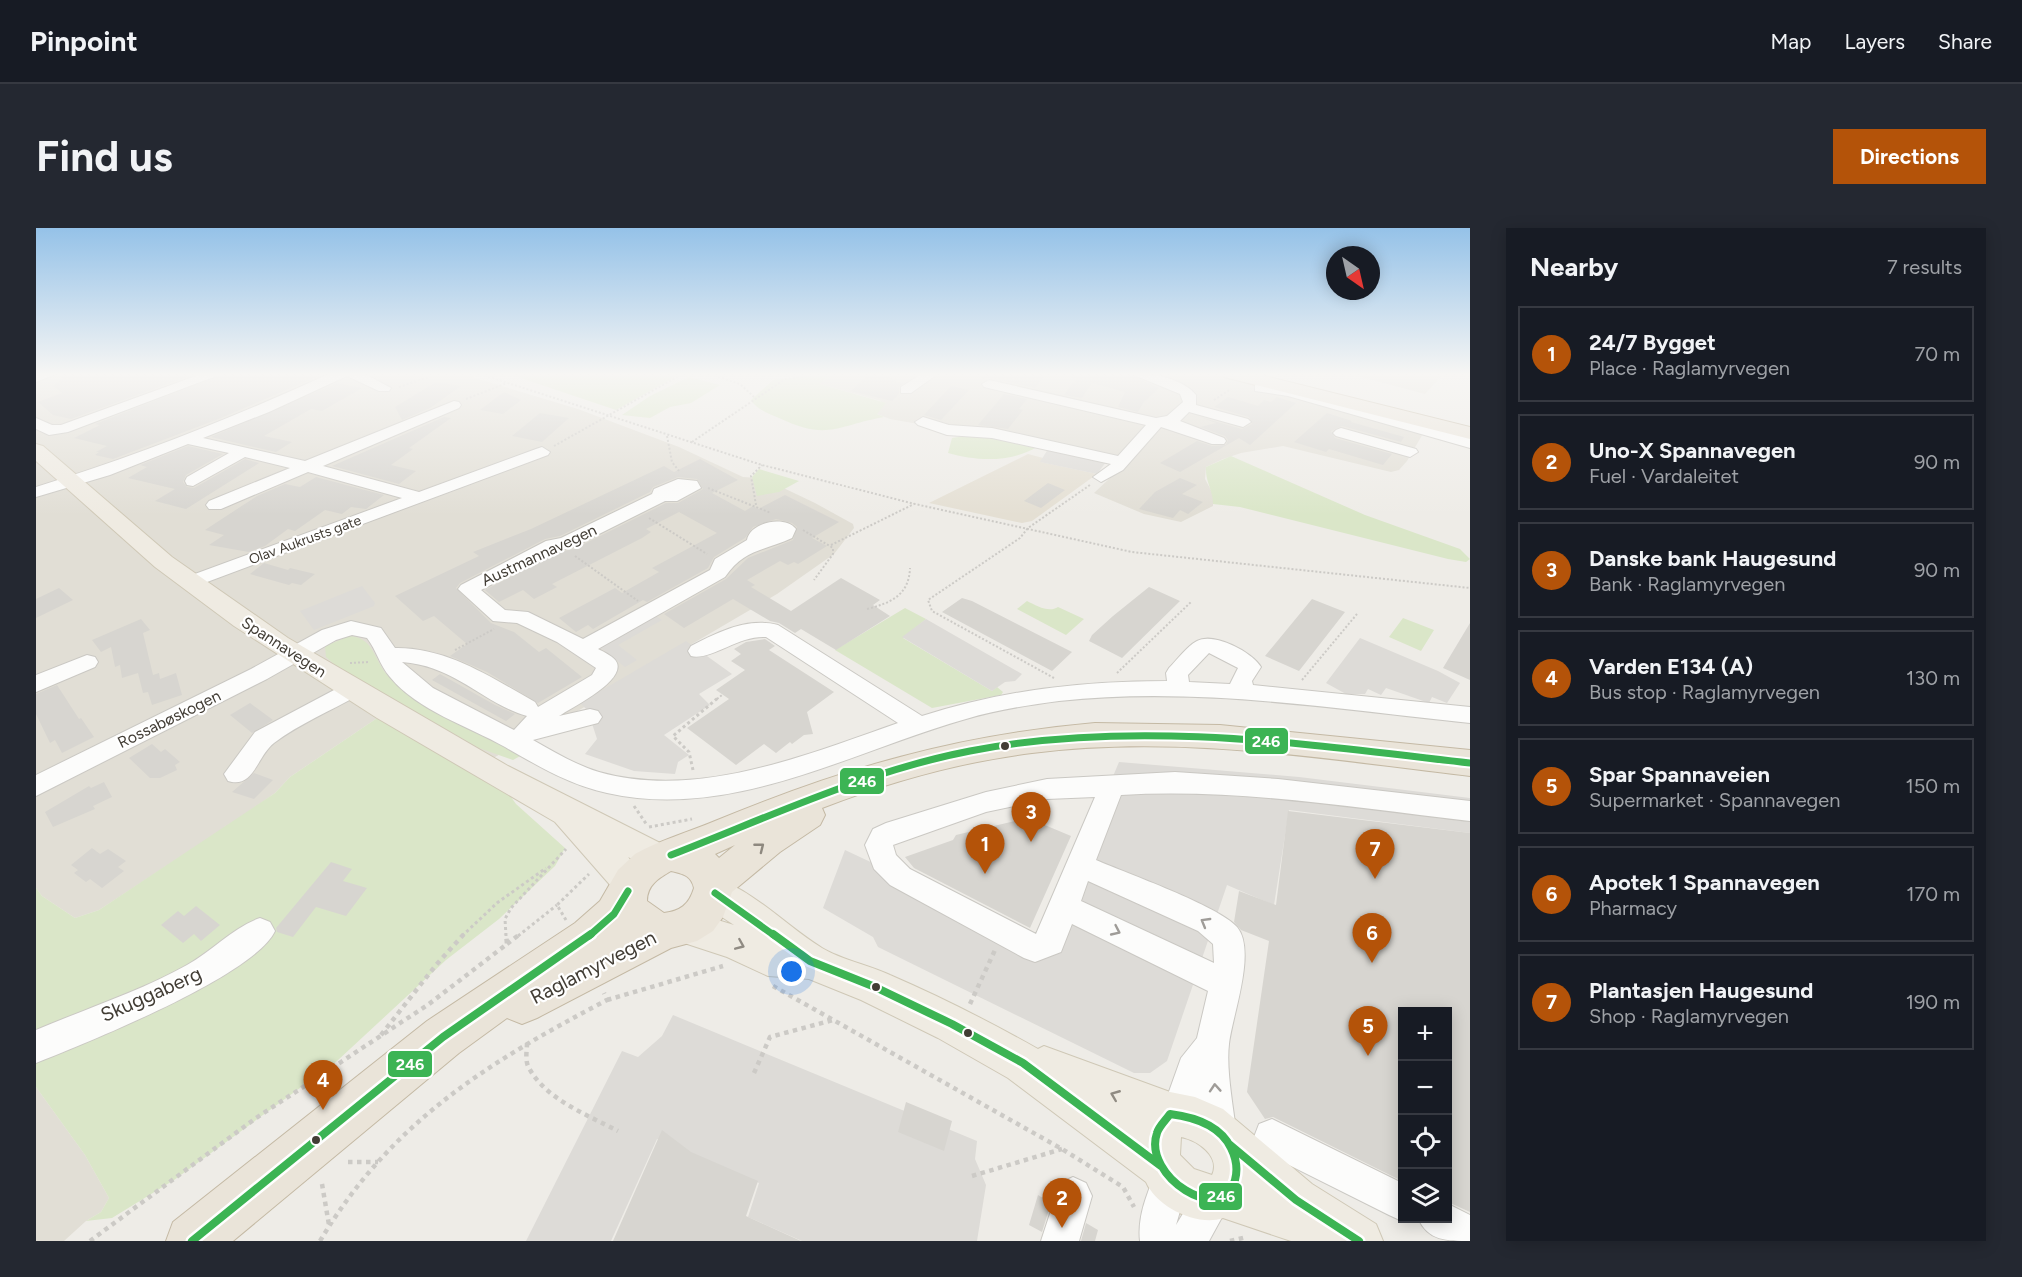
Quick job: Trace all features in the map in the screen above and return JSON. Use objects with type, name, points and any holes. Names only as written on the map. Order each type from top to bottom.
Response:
[{"type":"highway","points":[[1424,420],[1470,431]]},
{"type":"highway","points":[[1426,420],[1470,431]]},
{"type":"highway","points":[[869,780],[777,834],[714,888],[705,913],[676,928],[653,928],[633,913],[618,881],[641,868],[655,843],[794,805],[869,780],[970,751],[1027,742],[1133,734],[1245,739],[1470,764]]},
{"type":"highway","points":[[655,843],[694,859],[710,874],[714,888]]},
{"type":"highway","name":"Raglamyrvegen","points":[[192,1241],[443,1037],[589,936],[614,914],[618,881]]},
{"type":"highway","name":"Raglamyrvegen","points":[[368,1100],[524,1001],[676,928]]},
{"type":"main road","name":"Spannavegen","points":[[36,450],[109,516],[191,582],[296,654],[562,824],[585,833],[618,881]]},
{"type":"main road","name":"Spannavegen","points":[[562,824],[638,844],[655,843]]},
{"type":"main road","points":[[714,888],[810,961],[943,1019],[1023,1063],[1199,1198],[1219,1197],[1294,1216],[1353,1241]]},
{"type":"main road","points":[[676,928],[736,943],[768,958],[810,961]]},
{"type":"main road","points":[[1023,1063],[1051,1069],[1174,1114],[1192,1116],[1206,1122],[1296,1200],[1359,1241]]},
{"type":"main road","points":[[1166,1173],[1155,1152],[1154,1137],[1158,1125],[1174,1114]]},
{"type":"main road","points":[[1219,1197],[1234,1187],[1237,1174],[1235,1159],[1223,1138]]},
{"type":"street","points":[[36,423],[49,430],[63,429],[87,420]]},
{"type":"street","points":[[36,492],[235,420]]},
{"type":"street","points":[[215,505],[418,420]]},
{"type":"street","points":[[1150,420],[1218,441]]},
{"type":"street","points":[[923,422],[947,430],[992,433],[1111,469],[1166,420]]},
{"type":"street","points":[[1237,420],[1243,422]]},
{"type":"street","points":[[1389,420],[1470,443]]},
{"type":"street","points":[[1341,433],[1407,456],[1426,431]]},
{"type":"street","points":[[187,439],[308,467],[419,497]]},
{"type":"street","points":[[193,481],[243,452]]},
{"type":"street","name":"Olav Aukrusts gate","points":[[191,582],[542,453]]},
{"type":"street","name":"Austmannavegen","points":[[524,727],[600,680],[606,672],[607,665],[566,637],[516,617],[500,615],[468,589],[558,544],[663,496]]},
{"type":"street","points":[[583,648],[718,573],[722,562],[758,542]]},
{"type":"street","points":[[296,654],[329,635],[360,628],[369,630],[378,638],[385,655],[401,676],[422,691],[524,727],[578,721],[590,717]]},
{"type":"street","points":[[699,651],[734,632],[755,628],[771,630],[919,725]]},
{"type":"street","points":[[1179,689],[1177,673],[1203,646],[1212,646],[1244,661],[1250,667],[1241,681],[1244,694]]},
{"type":"street","name":"Rossabøskogen","points":[[38,780],[296,654]]},
{"type":"street","points":[[385,655],[417,654],[440,661],[583,776],[605,783],[664,791],[694,789],[752,779],[982,707],[1074,692],[1179,689],[1470,716]]},
{"type":"street","points":[[36,684],[87,662]]},
{"type":"street","points":[[237,774],[264,738],[351,689]]},
{"type":"street","points":[[1112,786],[1050,942],[1042,947],[1035,948],[900,877],[884,861],[879,845],[883,837],[895,831],[986,802],[1047,789],[1176,782],[1278,789],[1470,811]]},
{"type":"street","points":[[1080,866],[1208,922],[1227,937],[1230,958],[1212,1046],[1223,1138]]},
{"type":"street","points":[[1063,906],[1225,984]]},
{"type":"street","name":"Skuggaberg","points":[[36,1047],[197,975],[230,956],[260,931]]},
{"type":"street","points":[[1174,1114],[1193,1070],[1212,1046]]},
{"type":"street","points":[[1272,1137],[1398,1200]]},
{"type":"street","points":[[1148,1227],[1157,1224],[1166,1173]]},
{"type":"street","points":[[1060,1241],[1073,1196]]},
{"type":"street","points":[[1188,1241],[1219,1197]]},
{"type":"street","points":[[1447,1223],[1470,1235]]},
{"type":"path","points":[[542,453],[602,420]]},
{"type":"path","points":[[623,420],[762,465],[915,504],[1149,556],[1470,588]]},
{"type":"path","points":[[691,443],[722,420]]},
{"type":"path","points":[[666,435],[670,441],[672,462],[682,473]]},
{"type":"path","points":[[756,505],[751,476],[762,465]]},
{"type":"path","points":[[1074,692],[932,611],[928,600],[1020,538],[1028,528],[1111,469]]},
{"type":"path","points":[[707,487],[727,498],[756,505],[777,516]]},
{"type":"path","points":[[831,546],[915,504]]},
{"type":"path","points":[[635,509],[722,562]]},
{"type":"path","points":[[798,527],[831,546],[833,554],[814,580]]},
{"type":"path","points":[[558,544],[651,610]]},
{"type":"path","points":[[867,609],[890,604],[903,595],[909,581],[910,568]]},
{"type":"path","points":[[1114,690],[1113,678],[1118,670],[1191,602]]},
{"type":"path","points":[[1296,699],[1299,683],[1357,614]]},
{"type":"path","points":[[440,661],[516,617]]},
{"type":"path","points":[[342,663],[368,664],[385,655]]},
{"type":"path","points":[[694,789],[692,758],[673,736],[722,695]]},
{"type":"path","points":[[631,802],[655,843],[700,818]]},
{"type":"path","points":[[379,1038],[442,954],[498,899],[547,867],[565,852],[562,824]]},
{"type":"path","points":[[507,944],[505,919],[511,908],[547,867]]},
{"type":"path","points":[[90,1241],[256,1118],[429,1005],[557,905],[618,881]]},
{"type":"path","points":[[557,905],[570,927]]},
{"type":"path","points":[[969,1006],[1003,932]]},
{"type":"path","points":[[320,1241],[329,1225],[378,1162],[435,1107],[527,1043],[607,1000],[708,969],[732,967]]},
{"type":"path","points":[[764,982],[1062,1149],[1123,1187],[1148,1227]]},
{"type":"path","points":[[599,984],[607,1000]]},
{"type":"path","points":[[754,1073],[770,1037],[835,1020]]},
{"type":"path","points":[[527,1043],[527,1064],[542,1084],[575,1107],[618,1131]]},
{"type":"path","points":[[972,1176],[1062,1149]]},
{"type":"path","points":[[348,1162],[378,1162]]},
{"type":"path","points":[[322,1184],[329,1225]]},
{"type":"shaded area","points":[[36,420],[608,420],[679,447],[743,477],[758,478],[773,483],[853,524],[854,528],[834,554],[777,594],[486,762],[389,710],[290,777],[275,793],[238,819],[99,910],[75,918],[42,896],[36,888]]},
{"type":"shaded area","points":[[897,420],[1387,420],[1424,432],[1407,461],[1399,470],[1391,472],[1283,446],[1241,453],[1223,459],[1206,467],[1205,479],[1213,494],[1213,506],[1181,522],[1144,514],[1094,493],[1110,478],[1118,465],[1061,449]]},
{"type":"shaded area","points":[[1048,449],[1106,462],[1097,474],[1040,462]]},
{"type":"shaded area","points":[[1028,454],[1043,458],[1041,462],[1097,474],[1032,521],[1022,523],[929,503]]},
{"type":"shaded area","points":[[362,586],[375,603],[374,606],[314,630],[300,611]]},
{"type":"shaded area","points":[[653,614],[662,620],[618,645],[637,660],[625,667],[597,645]]},
{"type":"shaded area","points":[[926,619],[1022,674],[1015,681],[1005,682],[992,691],[902,637]]},
{"type":"shaded area","points":[[1360,638],[1438,671],[1460,683],[1447,703],[1432,697],[1429,703],[1386,688],[1381,695],[1368,689],[1365,694],[1346,694],[1326,683]]},
{"type":"shaded area","points":[[686,641],[732,674],[699,694],[710,705],[664,735],[689,755],[678,762],[675,774],[634,771],[585,754],[597,739],[588,711],[580,703]]},
{"type":"shaded area","points":[[1119,762],[1299,777],[1470,798],[1470,833],[1289,810],[1274,905],[1227,885],[1167,1061],[1150,1073],[1134,1073],[878,947],[873,937],[823,908],[845,850],[1043,943]]},
{"type":"shaded area","points":[[673,1015],[977,1141],[975,1159],[986,1185],[977,1241],[802,1241],[748,1217],[759,1183],[657,1139],[611,1241],[526,1241],[622,1051],[638,1057],[662,1036]]},
{"type":"shaded area","points":[[36,1087],[85,1155],[109,1198],[101,1212],[86,1221],[64,1241],[36,1241]]},
{"type":"green space","points":[[785,420],[871,420],[832,430],[809,429]]},
{"type":"green space","points":[[971,435],[1037,447],[1016,456],[993,459],[970,458],[948,453],[952,438]]},
{"type":"green space","points":[[1231,456],[1365,515],[1460,549],[1470,559],[1466,562],[1448,559],[1240,507],[1213,504],[1206,467]]},
{"type":"green space","points":[[759,469],[799,481],[779,492],[757,496],[752,477]]},
{"type":"green space","points":[[1027,601],[1047,609],[1058,607],[1084,619],[1066,635],[1017,609]]},
{"type":"green space","points":[[905,608],[926,619],[903,638],[992,691],[997,687],[1003,692],[1001,695],[932,708],[835,650]]},
{"type":"green space","points":[[1403,618],[1434,630],[1421,651],[1389,637]]},
{"type":"green space","points":[[350,636],[365,641],[385,673],[405,690],[437,710],[522,755],[513,760],[479,748],[336,666],[326,657],[325,646]]},
{"type":"green space","points":[[389,710],[486,762],[516,804],[565,848],[555,866],[499,919],[446,960],[337,1061],[174,1180],[112,1218],[86,1221],[101,1212],[109,1198],[85,1155],[36,1087],[36,888],[42,896],[75,918],[99,910],[275,793],[290,777]]},
{"type":"building","points":[[105,420],[215,420],[113,459],[95,455],[107,446],[74,438],[100,425],[95,424]]},
{"type":"building","points":[[250,420],[291,420],[264,436],[292,442],[276,452],[211,437]]},
{"type":"building","points":[[437,420],[448,420],[409,448],[413,449],[391,465],[416,471],[399,484],[332,466]]},
{"type":"building","points":[[531,420],[566,420],[542,442],[512,436]]},
{"type":"building","points":[[982,420],[1015,420],[1008,429],[978,425]]},
{"type":"building","points":[[1209,420],[1242,429],[1252,424],[1250,420],[1277,420],[1250,445],[1239,438],[1180,472],[1160,463],[1197,441],[1212,446],[1226,445],[1228,440],[1225,436],[1200,427],[1216,423]]},
{"type":"building","points":[[1319,420],[1350,420],[1404,437],[1401,442],[1342,426],[1331,431],[1335,438],[1392,454],[1383,465],[1329,449],[1326,452],[1294,442]]},
{"type":"building","points":[[188,446],[223,454],[186,475],[183,482],[187,487],[194,488],[245,459],[259,463],[186,509],[155,501],[175,489],[128,478],[147,467],[140,465]]},
{"type":"building","points":[[700,459],[738,480],[712,493],[745,511],[753,506],[758,509],[785,495],[839,522],[812,538],[827,546],[798,564],[794,562],[788,565],[780,561],[747,580],[755,585],[751,587],[791,611],[841,578],[880,600],[873,605],[890,616],[836,650],[801,629],[795,633],[779,623],[770,621],[733,599],[684,628],[664,614],[726,579],[748,558],[793,540],[797,527],[792,523],[776,519],[753,527],[745,538],[714,557],[708,568],[647,602],[643,600],[593,629],[588,625],[576,632],[559,618],[615,588],[622,593],[659,572],[652,568],[717,533],[679,512],[646,529],[651,532],[642,538],[552,584],[557,587],[534,599],[523,590],[499,602],[485,590],[559,552],[574,549],[666,503],[678,503],[703,489],[697,479],[678,477],[653,487],[650,492],[560,536],[545,539],[460,583],[456,588],[491,623],[514,632],[539,652],[546,648],[582,677],[538,703],[487,672],[450,656],[467,644],[434,616],[423,621],[395,596],[479,556],[473,552],[531,529],[664,466],[674,472]]},
{"type":"building","points":[[316,477],[384,495],[366,509],[351,507],[342,514],[325,510],[295,531],[288,529],[265,546],[249,552],[209,545],[224,535],[205,530],[257,496],[285,484],[300,487]]},
{"type":"building","points":[[1180,478],[1197,485],[1182,494],[1203,502],[1188,514],[1180,510],[1173,518],[1139,509],[1155,492]]},
{"type":"building","points":[[1048,483],[1065,490],[1041,508],[1024,501]]},
{"type":"building","points":[[264,563],[315,574],[301,585],[292,583],[289,585],[250,574]]},
{"type":"building","points":[[1149,587],[1180,601],[1122,658],[1089,641],[1092,635],[1113,616]]},
{"type":"building","points":[[59,588],[73,600],[36,618],[36,599]]},
{"type":"building","points":[[962,598],[1072,652],[1052,671],[942,612]]},
{"type":"building","points":[[1312,599],[1345,612],[1299,671],[1265,656]]},
{"type":"building","points":[[141,619],[150,630],[143,633],[153,675],[159,673],[160,679],[176,673],[182,695],[152,705],[148,692],[143,693],[138,673],[122,678],[120,665],[115,667],[111,647],[101,652],[92,640]]},
{"type":"building","points":[[1470,623],[1470,680],[1443,668]]},
{"type":"building","points":[[765,639],[775,646],[769,650],[834,692],[807,712],[813,734],[804,735],[792,744],[790,742],[776,753],[764,744],[736,765],[687,728],[729,699],[716,690],[745,670],[731,661],[741,654],[734,649],[746,642]]},
{"type":"building","points":[[440,674],[515,714],[506,721],[432,680]]},
{"type":"building","points":[[57,685],[94,737],[62,753],[55,740],[50,743],[36,714],[36,694]]},
{"type":"building","points":[[250,703],[273,720],[252,733],[230,715]]},
{"type":"building","points":[[152,744],[161,752],[165,749],[180,762],[175,765],[177,770],[160,778],[150,778],[129,758]]},
{"type":"building","points":[[254,773],[273,780],[254,799],[232,792]]},
{"type":"building","points":[[104,782],[112,797],[93,806],[95,809],[53,827],[45,812],[89,786],[91,788]]},
{"type":"building","points":[[1288,811],[1470,833],[1470,1212],[1452,1204],[1452,1007],[1398,1007],[1398,1179],[1273,1117],[1265,1119],[1247,1092],[1269,941],[1241,930],[1234,922],[1239,891],[1276,905]]},
{"type":"building","points":[[1028,818],[1071,836],[1030,928],[914,868],[905,857],[953,840],[956,835]]},
{"type":"building","points":[[92,848],[100,854],[108,849],[126,861],[118,867],[124,871],[102,888],[90,879],[86,882],[74,873],[78,870],[71,865]]},
{"type":"building","points":[[331,862],[352,869],[343,881],[367,888],[346,916],[316,907],[293,937],[277,932],[276,928]]},
{"type":"building","points":[[196,906],[220,925],[201,941],[194,934],[183,943],[161,925],[178,911],[184,916]]},
{"type":"building","points":[[906,1102],[952,1121],[944,1151],[898,1132]]},
{"type":"building","points":[[662,1130],[691,1152],[758,1181],[746,1216],[801,1241],[613,1241]]},
{"type":"building","points":[[1038,1195],[1051,1203],[1042,1232],[1029,1225]]},
{"type":"building","points":[[1086,1223],[1098,1230],[1095,1241],[1081,1241]]},
{"type":"transit line","name":"246","points":[[671,855],[855,783],[931,760],[1032,741],[1095,736],[1157,735],[1220,738],[1345,748],[1470,763]]},
{"type":"transit line","name":"246","points":[[192,1241],[443,1037],[589,936],[614,914],[628,891]]},
{"type":"transit line","name":"246","points":[[715,893],[810,961],[875,987],[952,1024],[1023,1063],[1161,1166]]},
{"type":"transit line","name":"246","points":[[1170,1114],[1203,1122],[1224,1137],[1233,1151],[1236,1169],[1236,1177],[1228,1192],[1212,1198],[1189,1193],[1179,1186],[1162,1167],[1155,1144],[1157,1133],[1170,1114]]},
{"type":"transit line","name":"246","points":[[1229,1144],[1296,1200],[1359,1241]]},
{"type":"place","name":"Danske bank Haugesund","points":[[1031,842]]},
{"type":"place","name":"24/7 Bygget","points":[[985,874]]},
{"type":"place","name":"Plantasjen Haugesund","points":[[1375,879]]},
{"type":"place","name":"Apotek 1 Spannavegen","points":[[1372,963]]},
{"type":"place","name":"Spar Spannaveien","points":[[1368,1056]]},
{"type":"place","name":"Varden E134 (A)","points":[[323,1110]]},
{"type":"place","name":"Uno-X Spannavegen","points":[[1062,1228]]}]
